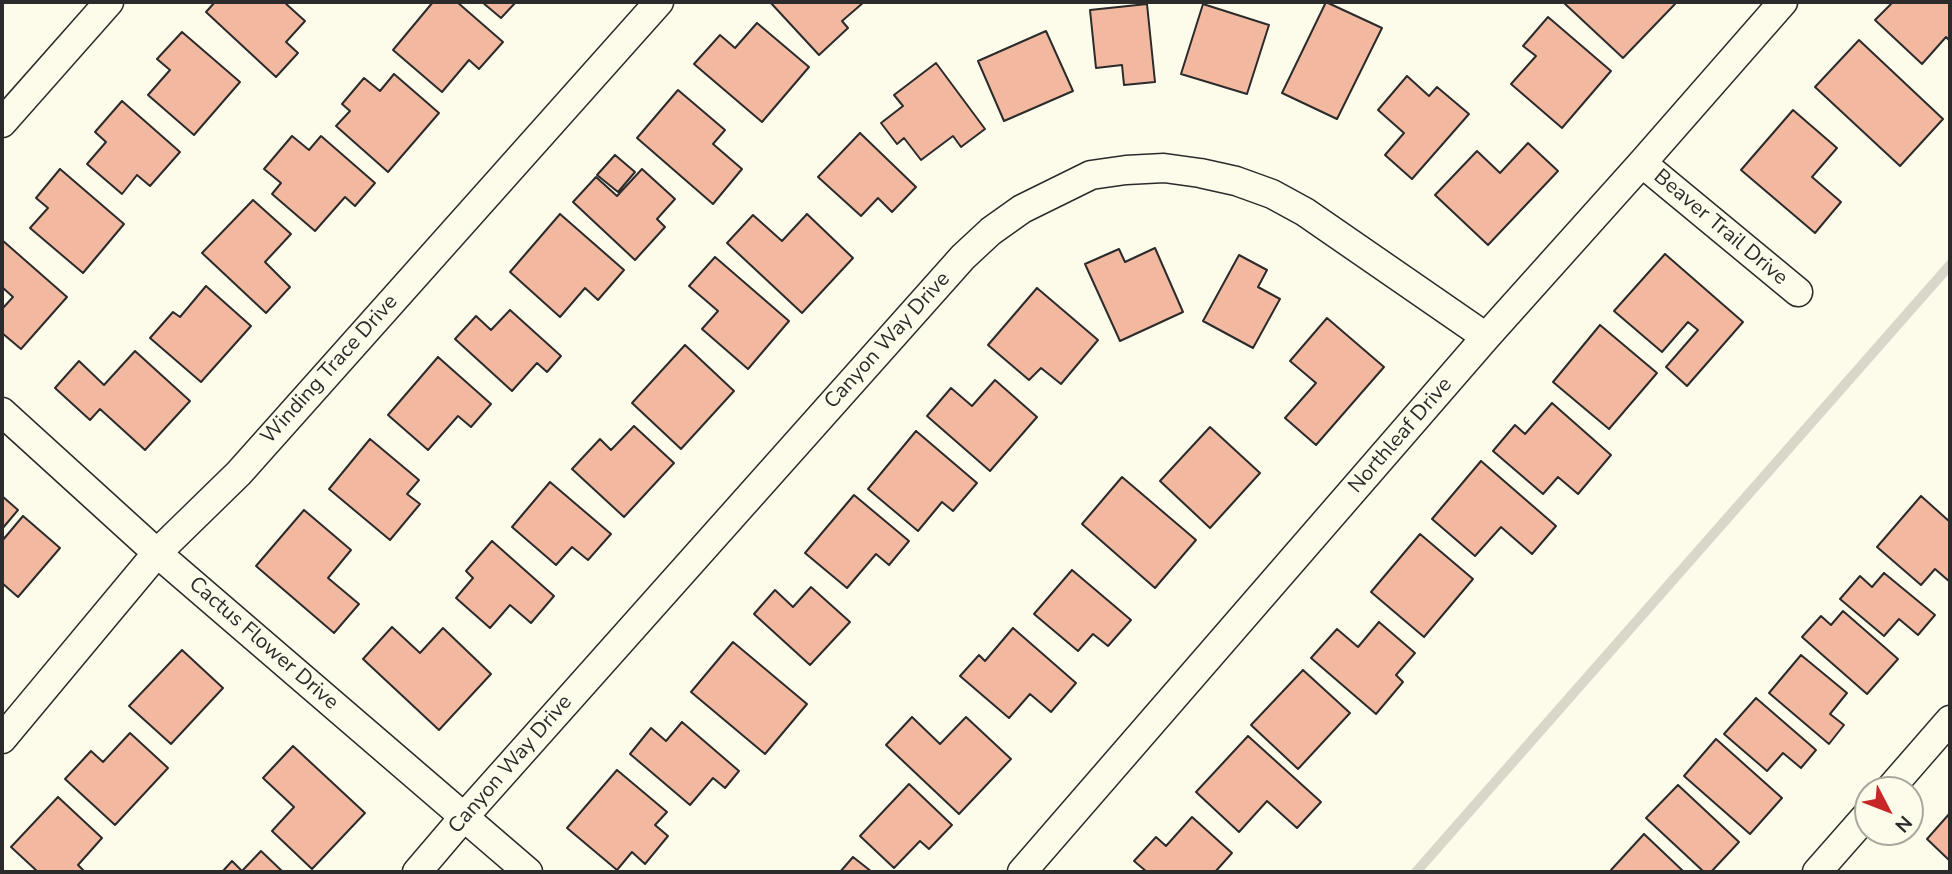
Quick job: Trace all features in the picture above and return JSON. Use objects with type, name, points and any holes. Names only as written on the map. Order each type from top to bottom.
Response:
[{"type":"street","points":[[2,123],[109,2]]},
{"type":"street","name":"Winding Trace Drive","points":[[2,739],[157,553],[239,473],[659,2]]},
{"type":"street","name":"Northleaf Drive","points":[[1022,872],[1486,337],[1783,2]]},
{"type":"street","name":"Beaver Trail Drive","points":[[1642,163],[1798,292]]},
{"type":"street","name":"Canyon Way Drive","points":[[417,872],[963,257],[991,231],[1022,209],[1091,175],[1126,170],[1164,168],[1236,181],[1272,194],[1305,212],[1486,337]]},
{"type":"street","name":"Cactus Flower Drive","points":[[2,412],[157,553],[528,872]]},
{"type":"street","points":[[1901,776],[1950,720]]},
{"type":"street","points":[[1831,867],[1854,834]]},
{"type":"building","points":[[215,2],[284,2],[305,21],[286,42],[298,53],[276,77],[206,12]]},
{"type":"building","points":[[433,2],[457,2],[503,42],[479,69],[469,60],[442,92],[393,50]]},
{"type":"building","points":[[482,2],[516,2],[501,18]]},
{"type":"building","points":[[770,2],[864,2],[842,21],[848,28],[819,55]]},
{"type":"building","points":[[1326,2],[1382,28],[1337,119],[1282,93]]},
{"type":"building","points":[[1563,2],[1672,2],[1675,4],[1623,58]]},
{"type":"building","points":[[1893,2],[1950,2],[1950,41],[1946,37],[1922,64],[1875,20]]},
{"type":"building","points":[[1147,4],[1155,82],[1124,85],[1122,65],[1096,68],[1090,10]]},
{"type":"building","points":[[1203,4],[1269,25],[1247,94],[1181,74]]},
{"type":"building","points":[[1548,17],[1611,71],[1562,128],[1511,84],[1536,56],[1523,46]]},
{"type":"building","points":[[757,23],[809,67],[762,122],[694,64],[720,35],[735,48]]},
{"type":"building","points":[[1046,31],[1073,91],[1004,121],[978,61]]},
{"type":"building","points":[[182,32],[240,82],[194,135],[148,95],[170,70],[157,59]]},
{"type":"building","points":[[1859,40],[1943,119],[1900,166],[1815,87]]},
{"type":"building","points":[[936,63],[985,129],[961,147],[953,136],[921,160],[904,138],[897,144],[881,123],[903,106],[894,95]]},
{"type":"building","points":[[394,74],[439,113],[388,172],[336,126],[350,111],[342,104],[364,78],[380,91]]},
{"type":"building","points":[[1407,76],[1429,96],[1437,87],[1469,114],[1412,179],[1385,155],[1404,133],[1378,110]]},
{"type":"building","points":[[678,90],[725,130],[713,144],[742,169],[713,204],[637,138]]},
{"type":"building","points":[[122,101],[180,152],[150,186],[137,175],[122,194],[87,164],[106,142],[95,132]]},
{"type":"building","points":[[1793,110],[1837,148],[1812,177],[1841,202],[1815,233],[1741,170]]},
{"type":"building","points":[[860,133],[916,187],[892,212],[878,198],[861,216],[818,177]]},
{"type":"building","points":[[292,136],[309,150],[321,136],[375,183],[355,206],[345,197],[315,231],[272,194],[281,183],[264,169]]},
{"type":"building","points":[[1528,143],[1558,171],[1488,245],[1435,195],[1477,151],[1500,173]]},
{"type":"building","points":[[615,155],[635,172],[618,192],[597,175]]},
{"type":"building","points":[[60,169],[124,224],[83,273],[30,228],[48,208],[36,198]]},
{"type":"building","points":[[642,169],[675,199],[657,219],[665,227],[635,260],[573,202],[596,177],[617,196]]},
{"type":"building","points":[[253,200],[291,234],[265,262],[290,287],[266,313],[202,253]]},
{"type":"building","points":[[560,214],[624,270],[598,300],[585,288],[560,317],[510,272]]},
{"type":"building","points":[[807,214],[853,258],[802,313],[727,243],[753,215],[782,241]]},
{"type":"building","points":[[2,240],[67,297],[21,349],[2,333],[2,309],[13,297],[2,287]]},
{"type":"building","points":[[1155,248],[1183,312],[1120,341],[1085,264],[1119,249],[1125,262]]},
{"type":"building","points":[[1665,254],[1743,322],[1687,386],[1666,367],[1698,330],[1688,322],[1662,352],[1614,311]]},
{"type":"building","points":[[1239,255],[1267,270],[1258,287],[1280,299],[1253,348],[1203,321]]},
{"type":"building","points":[[715,257],[789,321],[748,369],[702,329],[718,311],[689,286]]},
{"type":"building","points":[[206,286],[251,326],[201,382],[150,338],[173,312],[180,317]]},
{"type":"building","points":[[1037,288],[1098,340],[1061,384],[1041,368],[1029,380],[988,345]]},
{"type":"building","points":[[510,310],[561,356],[547,372],[537,363],[512,391],[455,339],[476,316],[491,330]]},
{"type":"building","points":[[1327,318],[1384,367],[1316,445],[1285,418],[1316,383],[1290,361]]},
{"type":"building","points":[[1600,325],[1657,373],[1609,429],[1553,382]]},
{"type":"building","points":[[685,345],[734,391],[681,449],[632,403]]},
{"type":"building","points":[[135,351],[190,401],[145,450],[100,409],[90,420],[55,388],[79,361],[104,385]]},
{"type":"building","points":[[438,357],[491,404],[471,427],[458,416],[428,450],[388,415]]},
{"type":"building","points":[[995,380],[1037,417],[990,471],[927,416],[951,388],[972,406]]},
{"type":"building","points":[[1552,403],[1611,455],[1578,494],[1558,477],[1543,494],[1493,451],[1515,425],[1525,434]]},
{"type":"building","points":[[634,426],[674,463],[624,517],[572,469],[600,439],[611,450]]},
{"type":"building","points":[[1210,427],[1260,473],[1210,528],[1160,481]]},
{"type":"building","points":[[916,431],[977,483],[953,511],[942,502],[918,531],[868,489]]},
{"type":"building","points":[[370,439],[419,480],[407,494],[420,504],[390,540],[329,489]]},
{"type":"building","points":[[1481,461],[1556,526],[1532,554],[1501,527],[1475,556],[1432,519]]},
{"type":"building","points":[[1122,477],[1196,540],[1155,588],[1082,524]]},
{"type":"building","points":[[550,482],[611,534],[588,560],[572,547],[556,565],[512,527]]},
{"type":"building","points":[[854,495],[909,541],[889,565],[876,554],[847,588],[805,553]]},
{"type":"building","points":[[2,496],[18,510],[2,529]]},
{"type":"building","points":[[1921,496],[1950,522],[1950,582],[1935,569],[1921,585],[1877,547]]},
{"type":"building","points":[[304,510],[351,550],[328,578],[359,604],[334,633],[256,566]]},
{"type":"building","points":[[23,516],[60,548],[18,597],[2,583],[2,541]]},
{"type":"building","points":[[1420,534],[1473,579],[1424,637],[1371,592]]},
{"type":"building","points":[[492,541],[554,596],[531,623],[510,605],[490,628],[456,598],[473,578],[466,571]]},
{"type":"building","points":[[1072,570],[1131,620],[1108,646],[1093,634],[1078,651],[1034,614]]},
{"type":"building","points":[[1884,573],[1935,615],[1918,635],[1899,619],[1884,636],[1840,599],[1860,576],[1872,587]]},
{"type":"building","points":[[811,587],[850,622],[810,665],[754,614],[775,590],[793,607]]},
{"type":"building","points":[[1843,611],[1898,659],[1867,694],[1802,637],[1821,616],[1831,625]]},
{"type":"building","points":[[1379,622],[1415,653],[1396,675],[1403,682],[1376,714],[1311,658],[1337,629],[1358,647]]},
{"type":"building","points":[[392,627],[420,653],[443,628],[491,674],[439,730],[363,659]]},
{"type":"building","points":[[1013,628],[1076,683],[1051,712],[1030,694],[1009,718],[960,676],[979,655],[985,661]]},
{"type":"building","points":[[733,642],[807,704],[765,754],[691,692]]},
{"type":"building","points":[[182,650],[223,688],[171,744],[129,706]]},
{"type":"building","points":[[1801,655],[1847,693],[1830,714],[1844,725],[1829,744],[1769,693]]},
{"type":"building","points":[[1303,670],[1350,713],[1298,769],[1251,725]]},
{"type":"building","points":[[1756,698],[1816,750],[1801,768],[1783,753],[1767,771],[1724,734]]},
{"type":"building","points":[[912,717],[940,744],[966,717],[1011,759],[959,814],[886,745]]},
{"type":"building","points":[[682,722],[739,771],[725,788],[713,778],[690,805],[630,754],[651,728],[666,741]]},
{"type":"building","points":[[130,733],[168,768],[115,825],[65,779],[91,751],[103,762]]},
{"type":"building","points":[[1248,736],[1321,802],[1297,828],[1267,801],[1239,832],[1196,792]]},
{"type":"building","points":[[1716,739],[1782,798],[1750,834],[1684,776]]},
{"type":"building","points":[[293,746],[365,813],[312,869],[272,831],[294,807],[263,778]]},
{"type":"building","points":[[617,770],[667,812],[655,825],[668,836],[645,864],[632,852],[617,870],[567,828]]},
{"type":"building","points":[[909,784],[952,825],[929,849],[920,841],[894,868],[860,836]]},
{"type":"building","points":[[1678,785],[1739,842],[1711,872],[1704,872],[1646,818]]},
{"type":"building","points":[[58,797],[102,838],[78,865],[85,872],[38,872],[11,847]]},
{"type":"building","points":[[1950,813],[1950,861],[1927,839]]},
{"type":"building","points":[[1192,817],[1232,853],[1215,872],[1147,872],[1134,861],[1156,837],[1166,846]]},
{"type":"building","points":[[1644,834],[1684,872],[1611,870]]},
{"type":"building","points":[[261,851],[283,872],[222,872],[232,861],[242,871]]},
{"type":"building","points":[[853,857],[872,872],[840,872]]},
{"type":"waterway","points":[[1416,872],[1950,265]]}]
